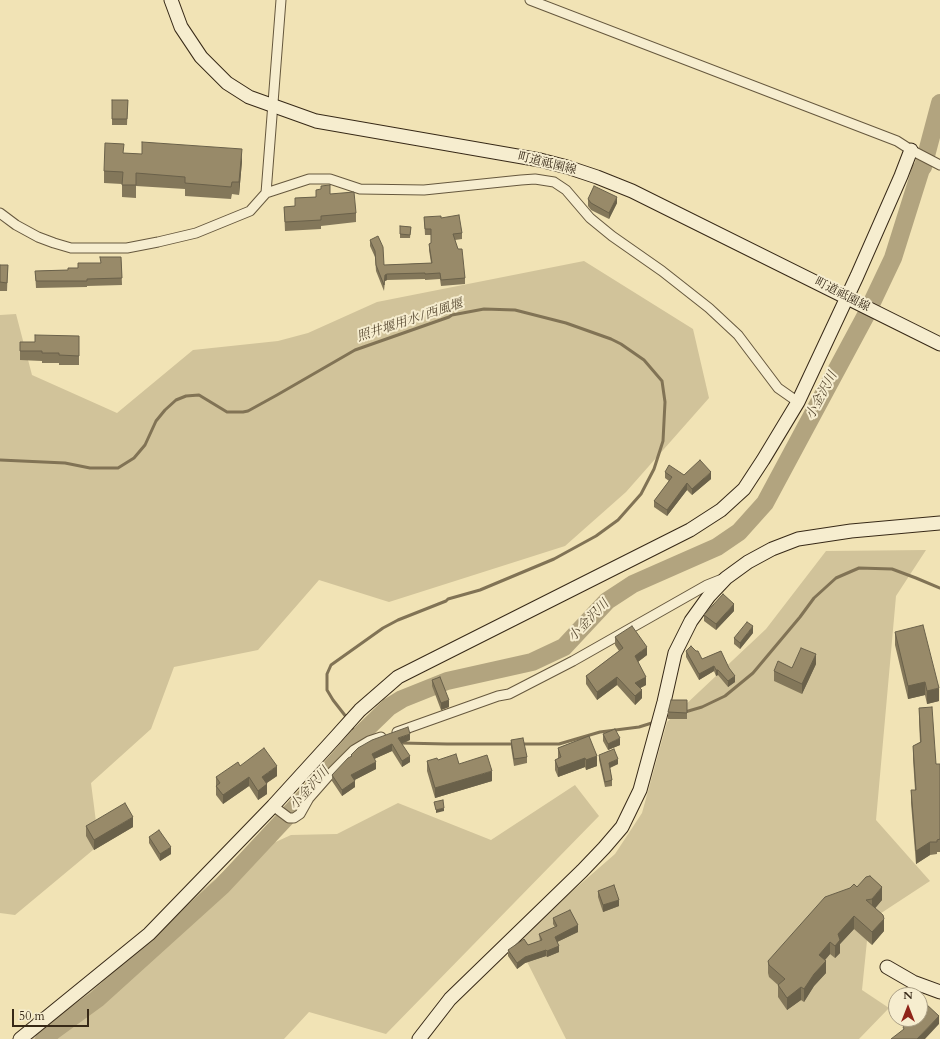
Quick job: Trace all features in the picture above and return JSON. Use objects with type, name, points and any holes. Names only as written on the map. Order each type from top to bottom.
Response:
[{"type":"street","name":"町道祗園線","points":[[171,0],[181,27],[201,57],[227,83],[249,97],[316,121],[540,160],[597,177],[632,191],[940,344]]},
{"type":"street","points":[[266,193],[281,0]]},
{"type":"street","points":[[530,0],[897,140],[914,152],[940,164]]},
{"type":"street","points":[[20,1039],[149,934],[273,806],[360,710],[398,677],[690,530],[721,510],[744,489],[798,402],[898,183],[914,152]]},
{"type":"street","points":[[0,213],[16,225],[38,237],[71,248],[127,248],[196,233],[250,212],[266,193],[309,179],[330,179],[360,189],[424,190],[535,179],[554,182],[566,190],[590,218],[612,236],[662,271],[709,308],[738,335],[778,388],[798,402]]},
{"type":"street","points":[[419,1039],[450,1000],[582,871],[622,827],[640,790],[664,702],[675,654],[691,621],[709,596],[726,578],[748,562],[772,549],[798,539],[851,531],[940,523]]},
{"type":"street","points":[[273,806],[289,818],[294,818],[300,814],[309,798],[354,750],[369,741],[498,696],[509,694],[573,662],[707,585],[726,578]]},
{"type":"street","points":[[887,967],[913,982],[940,992]]},
{"type":"shaded area","points":[[584,261],[693,329],[709,398],[626,492],[565,546],[389,602],[319,580],[258,650],[174,667],[151,729],[91,783],[99,845],[15,915],[0,913],[0,315],[16,314],[32,375],[117,413],[193,350],[278,341],[308,333],[377,302]]},
{"type":"shaded area","points":[[926,550],[896,596],[876,820],[930,881],[869,921],[862,990],[888,1007],[888,1009],[859,1039],[566,1039],[516,940],[615,854],[642,813],[667,722],[766,629],[826,551]]},
{"type":"shaded area","points":[[575,785],[599,816],[386,1034],[309,1012],[284,1039],[32,1039],[238,859],[291,835],[337,834],[398,803],[491,840]]},
{"type":"building","points":[[112,100],[128,100],[127,119],[112,119]]},
{"type":"building","points":[[142,142],[242,149],[239,182],[232,182],[231,187],[185,183],[185,177],[136,173],[136,185],[122,185],[123,172],[104,171],[105,143],[124,144],[123,153],[142,154]]},
{"type":"building","points":[[330,185],[330,194],[354,192],[356,213],[321,216],[321,220],[285,222],[284,207],[295,206],[295,198],[316,197],[316,190],[321,189],[321,186]]},
{"type":"building","points":[[594,186],[617,197],[609,213],[591,203],[588,199]]},
{"type":"building","points":[[459,215],[462,233],[453,234],[458,249],[462,249],[465,278],[441,280],[440,273],[387,274],[385,275],[384,285],[376,265],[375,251],[370,240],[378,236],[383,247],[384,265],[432,263],[429,244],[431,243],[431,229],[425,229],[424,217],[441,216],[441,218]]},
{"type":"building","points":[[400,226],[411,227],[410,235],[400,234]]},
{"type":"building","points":[[100,257],[121,257],[122,278],[87,279],[87,281],[36,281],[35,271],[68,270],[68,268],[78,268],[78,263],[101,263]]},
{"type":"building","points":[[0,265],[8,265],[7,283],[0,282]]},
{"type":"building","points":[[35,335],[79,336],[79,356],[59,355],[59,353],[42,353],[42,351],[20,351],[20,342],[35,342]]},
{"type":"building","points":[[700,460],[711,472],[692,489],[687,483],[667,510],[654,501],[672,477],[665,472],[669,465],[684,475]]},
{"type":"building","points":[[723,594],[734,604],[716,624],[704,615]]},
{"type":"building","points":[[747,622],[753,626],[740,643],[734,638]]},
{"type":"building","points":[[923,625],[939,688],[927,691],[925,682],[908,686],[895,632]]},
{"type":"building","points":[[632,626],[647,647],[635,656],[646,677],[635,683],[642,690],[635,696],[617,677],[597,692],[586,676],[623,648],[615,637]]},
{"type":"building","points":[[691,646],[698,651],[702,659],[721,651],[729,668],[735,676],[728,681],[718,670],[716,670],[714,666],[699,674],[686,651]]},
{"type":"building","points":[[801,648],[816,654],[802,684],[774,671],[778,661],[792,668]]},
{"type":"building","points":[[440,677],[449,700],[441,703],[432,680]]},
{"type":"building","points":[[671,700],[687,700],[687,713],[668,712]]},
{"type":"building","points":[[932,707],[936,764],[940,764],[940,839],[937,840],[937,842],[930,842],[916,851],[911,790],[916,790],[913,746],[921,742],[919,708]]},
{"type":"building","points":[[408,727],[410,734],[398,738],[410,756],[402,761],[392,744],[372,754],[376,762],[351,775],[355,781],[342,790],[332,775],[348,758],[352,756],[351,755],[358,748],[372,740]]},
{"type":"building","points":[[615,729],[620,738],[608,744],[603,734]]},
{"type":"building","points":[[589,736],[597,756],[586,760],[585,758],[558,768],[555,760],[561,757],[558,748]]},
{"type":"building","points":[[523,738],[527,757],[514,759],[511,740]]},
{"type":"building","points":[[264,748],[277,766],[262,777],[267,784],[258,791],[249,777],[223,795],[216,786],[220,783],[216,777],[238,762],[240,766]]},
{"type":"building","points":[[614,749],[618,759],[609,763],[612,780],[605,782],[599,755]]},
{"type":"building","points":[[456,754],[459,764],[487,755],[492,771],[435,788],[427,761],[437,758],[438,760]]},
{"type":"building","points":[[443,800],[444,808],[436,810],[434,802]]},
{"type":"building","points":[[125,803],[133,817],[94,840],[86,826]]},
{"type":"building","points":[[159,830],[171,847],[160,854],[149,837]]},
{"type":"building","points":[[870,876],[882,887],[872,899],[866,900],[883,915],[884,919],[872,932],[854,916],[838,934],[840,940],[835,946],[830,942],[819,955],[826,961],[814,974],[804,989],[801,987],[787,998],[778,985],[785,979],[769,965],[768,961],[825,897],[850,888],[854,884],[857,887],[866,877]]},
{"type":"building","points":[[614,885],[619,900],[603,905],[598,891]]},
{"type":"building","points":[[570,910],[578,925],[555,937],[559,946],[525,957],[517,963],[508,950],[524,939],[528,945],[542,940],[539,934],[557,926],[553,918]]},
{"type":"building","points":[[928,1006],[939,1016],[917,1039],[891,1039],[904,1029],[903,1027],[928,1027]]},
{"type":"waterway","name":"小金沢川","points":[[44,1039],[97,999],[222,886],[307,795],[358,737],[389,707],[402,699],[447,681],[532,662],[564,647],[607,601],[633,584],[717,547],[739,532],[765,503],[866,315],[893,258],[921,169],[923,167],[940,103]]},
{"type":"waterway","name":"照井堰用水/西風堰","points":[[0,460],[65,463],[90,468],[118,468],[134,458],[145,445],[156,421],[176,400],[186,396],[199,395],[227,412],[248,411],[355,350],[452,315],[484,309],[515,310],[566,323],[611,339],[644,360],[662,381],[665,402],[663,441],[654,469],[641,494],[618,520],[596,536],[554,559],[480,590],[448,599],[398,620],[383,628],[331,665],[327,674],[327,690],[347,718]]},
{"type":"waterway","points":[[685,712],[702,707],[725,696],[753,673],[814,598],[836,578],[859,568],[892,569],[940,588]]},
{"type":"waterway","points":[[521,744],[559,744],[600,732],[639,727],[655,722]]},
{"type":"waterway","name":"照井堰用水/西風堰","points":[[351,725],[358,737],[370,739]]},
{"type":"waterway","points":[[401,743],[513,744]]}]
